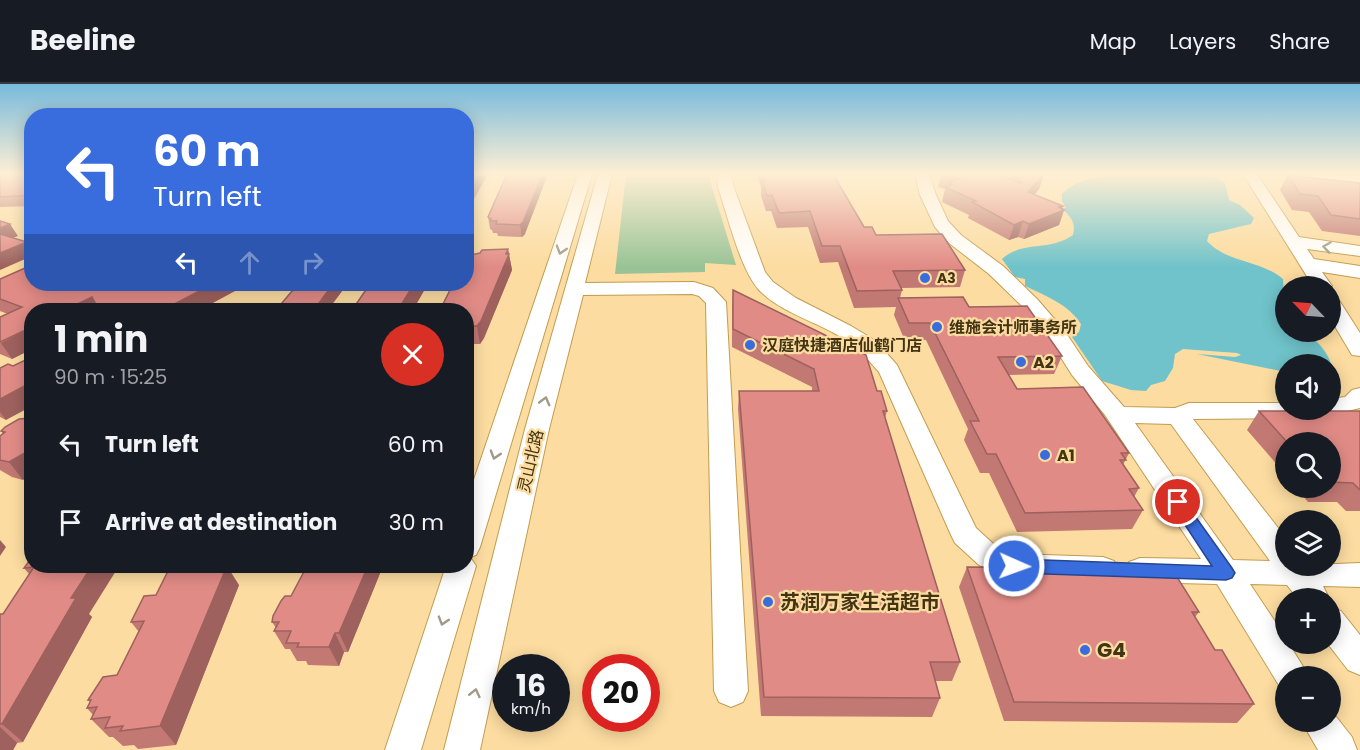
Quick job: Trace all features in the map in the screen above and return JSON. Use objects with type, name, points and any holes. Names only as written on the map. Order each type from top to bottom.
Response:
[{"type":"street","name":"灵山北路","points":[[474,522],[575,205]]},
{"type":"street","name":"灵山北路","points":[[462,750],[537,429],[597,205]]},
{"type":"street","points":[[732,205],[756,272],[766,285],[789,302],[844,330],[868,346],[889,370],[964,535],[989,557],[1014,566],[1275,574]]},
{"type":"street","points":[[933,205],[941,223],[996,270],[1030,303],[1057,334],[1080,370],[1113,409]]},
{"type":"street","points":[[1271,205],[1316,276]]},
{"type":"street","points":[[1295,242],[1360,251]]},
{"type":"street","points":[[1309,264],[1360,272]]},
{"type":"street","points":[[577,284],[697,277]]},
{"type":"street","points":[[577,284],[687,288],[706,292],[716,302],[731,691]]},
{"type":"street","points":[[1341,319],[1360,350]]},
{"type":"street","points":[[1341,405],[1352,403],[1360,395]]},
{"type":"street","points":[[1275,410],[1189,411],[1178,416],[1117,415],[1226,573],[1286,666]]},
{"type":"street","points":[[1178,416],[1275,547]]},
{"type":"street","points":[[403,750],[459,573]]},
{"type":"street","points":[[1341,575],[1360,575]]},
{"type":"street","points":[[1341,635],[1360,660]]},
{"type":"street","points":[[1327,732],[1339,750]]},
{"type":"green space","points":[[623,205],[718,205],[736,265],[705,263],[705,272],[615,274]]},
{"type":"water","points":[[1064,205],[1240,205],[1254,218],[1251,224],[1209,234],[1207,241],[1224,254],[1265,268],[1278,276],[1275,276],[1275,342],[1317,342],[1327,354],[1275,354],[1275,370],[1197,354],[1235,357],[1241,355],[1237,353],[1183,349],[1175,354],[1173,368],[1165,381],[1151,385],[1146,391],[1131,390],[1102,381],[1072,337],[1079,332],[1081,324],[1076,317],[1056,301],[1025,286],[1025,279],[1015,277],[1002,259],[1018,250],[1055,243],[1073,235],[1072,220],[1061,208],[1066,208]]},
{"type":"building","points":[[493,205],[530,205],[520,225],[496,224],[497,221],[491,221],[488,217]]},
{"type":"building","points":[[776,205],[851,205],[864,227],[872,227],[876,235],[942,234],[965,270],[893,271],[902,290],[857,291],[840,246],[822,246],[810,211],[779,213]]},
{"type":"building","points":[[978,205],[1063,206],[1059,207],[1064,210],[1029,224],[1023,221],[1014,225]]},
{"type":"building","points":[[1324,205],[1360,205],[1360,219],[1331,215]]},
{"type":"building","points":[[0,221],[10,224],[0,228]]},
{"type":"building","points":[[0,234],[24,241],[24,243],[0,253]]},
{"type":"building","points":[[508,249],[506,254],[509,254],[481,321],[474,326],[474,303],[444,303],[450,291],[474,291],[474,254],[482,250]]},
{"type":"building","points":[[24,268],[24,291],[200,291],[176,303],[95,303],[92,297],[80,303],[24,303],[24,331],[0,342],[0,317],[22,307],[0,299],[0,279]]},
{"type":"building","points":[[733,290],[866,355],[877,391],[881,391],[887,411],[883,411],[960,662],[930,662],[940,698],[764,697],[739,391],[819,391],[814,369],[733,329]]},
{"type":"building","points":[[292,291],[328,291],[319,303],[282,303]]},
{"type":"building","points":[[365,291],[410,291],[402,303],[357,303]]},
{"type":"building","points":[[963,297],[969,307],[1027,306],[1062,356],[998,357],[1017,389],[1083,387],[1129,453],[1121,453],[1126,460],[1120,460],[1139,488],[1129,489],[1143,510],[1025,513],[996,454],[987,454],[970,421],[979,421],[930,323],[909,323],[898,298]]},
{"type":"building","points":[[24,361],[24,386],[0,399],[0,368],[8,364],[13,366]]},
{"type":"building","points":[[1259,411],[1275,411],[1275,420],[1341,420],[1341,411],[1360,411],[1360,490],[1353,483],[1341,482],[1341,432],[1278,432]]},
{"type":"building","points":[[19,419],[24,419],[24,454],[9,462],[0,460],[0,436],[5,432],[1,431]]},
{"type":"building","name":"G4","points":[[967,567],[1172,569],[1199,612],[1192,612],[1215,650],[1222,650],[1254,704],[1014,702]]},
{"type":"building","points":[[30,573],[87,573],[71,598],[76,598],[0,724],[0,614],[3,614]]},
{"type":"building","points":[[167,573],[224,573],[160,726],[120,731],[123,726],[105,728],[110,717],[91,719],[97,707],[87,708],[91,700],[88,700],[103,677],[117,675],[144,621],[131,622],[144,596],[156,595]]},
{"type":"building","points":[[303,573],[365,573],[339,633],[335,633],[329,647],[297,647],[299,643],[286,643],[291,631],[274,631],[279,622],[272,622],[273,616],[285,596],[291,596]]},
{"type":"place","name":"A3","points":[[925,278]]},
{"type":"place","name":"维施会计师事务所","points":[[937,327]]},
{"type":"place","name":"汉庭快捷酒店仙鹤门店","points":[[750,345]]},
{"type":"place","name":"A2","points":[[1021,362]]},
{"type":"place","name":"A1","points":[[1045,455]]},
{"type":"place","name":"苏润万家生活超市","points":[[768,602]]},
{"type":"place","name":"G4","points":[[1085,650]]},
{"type":"route","points":[[1014,566],[1226,573],[1178,502]]}]
